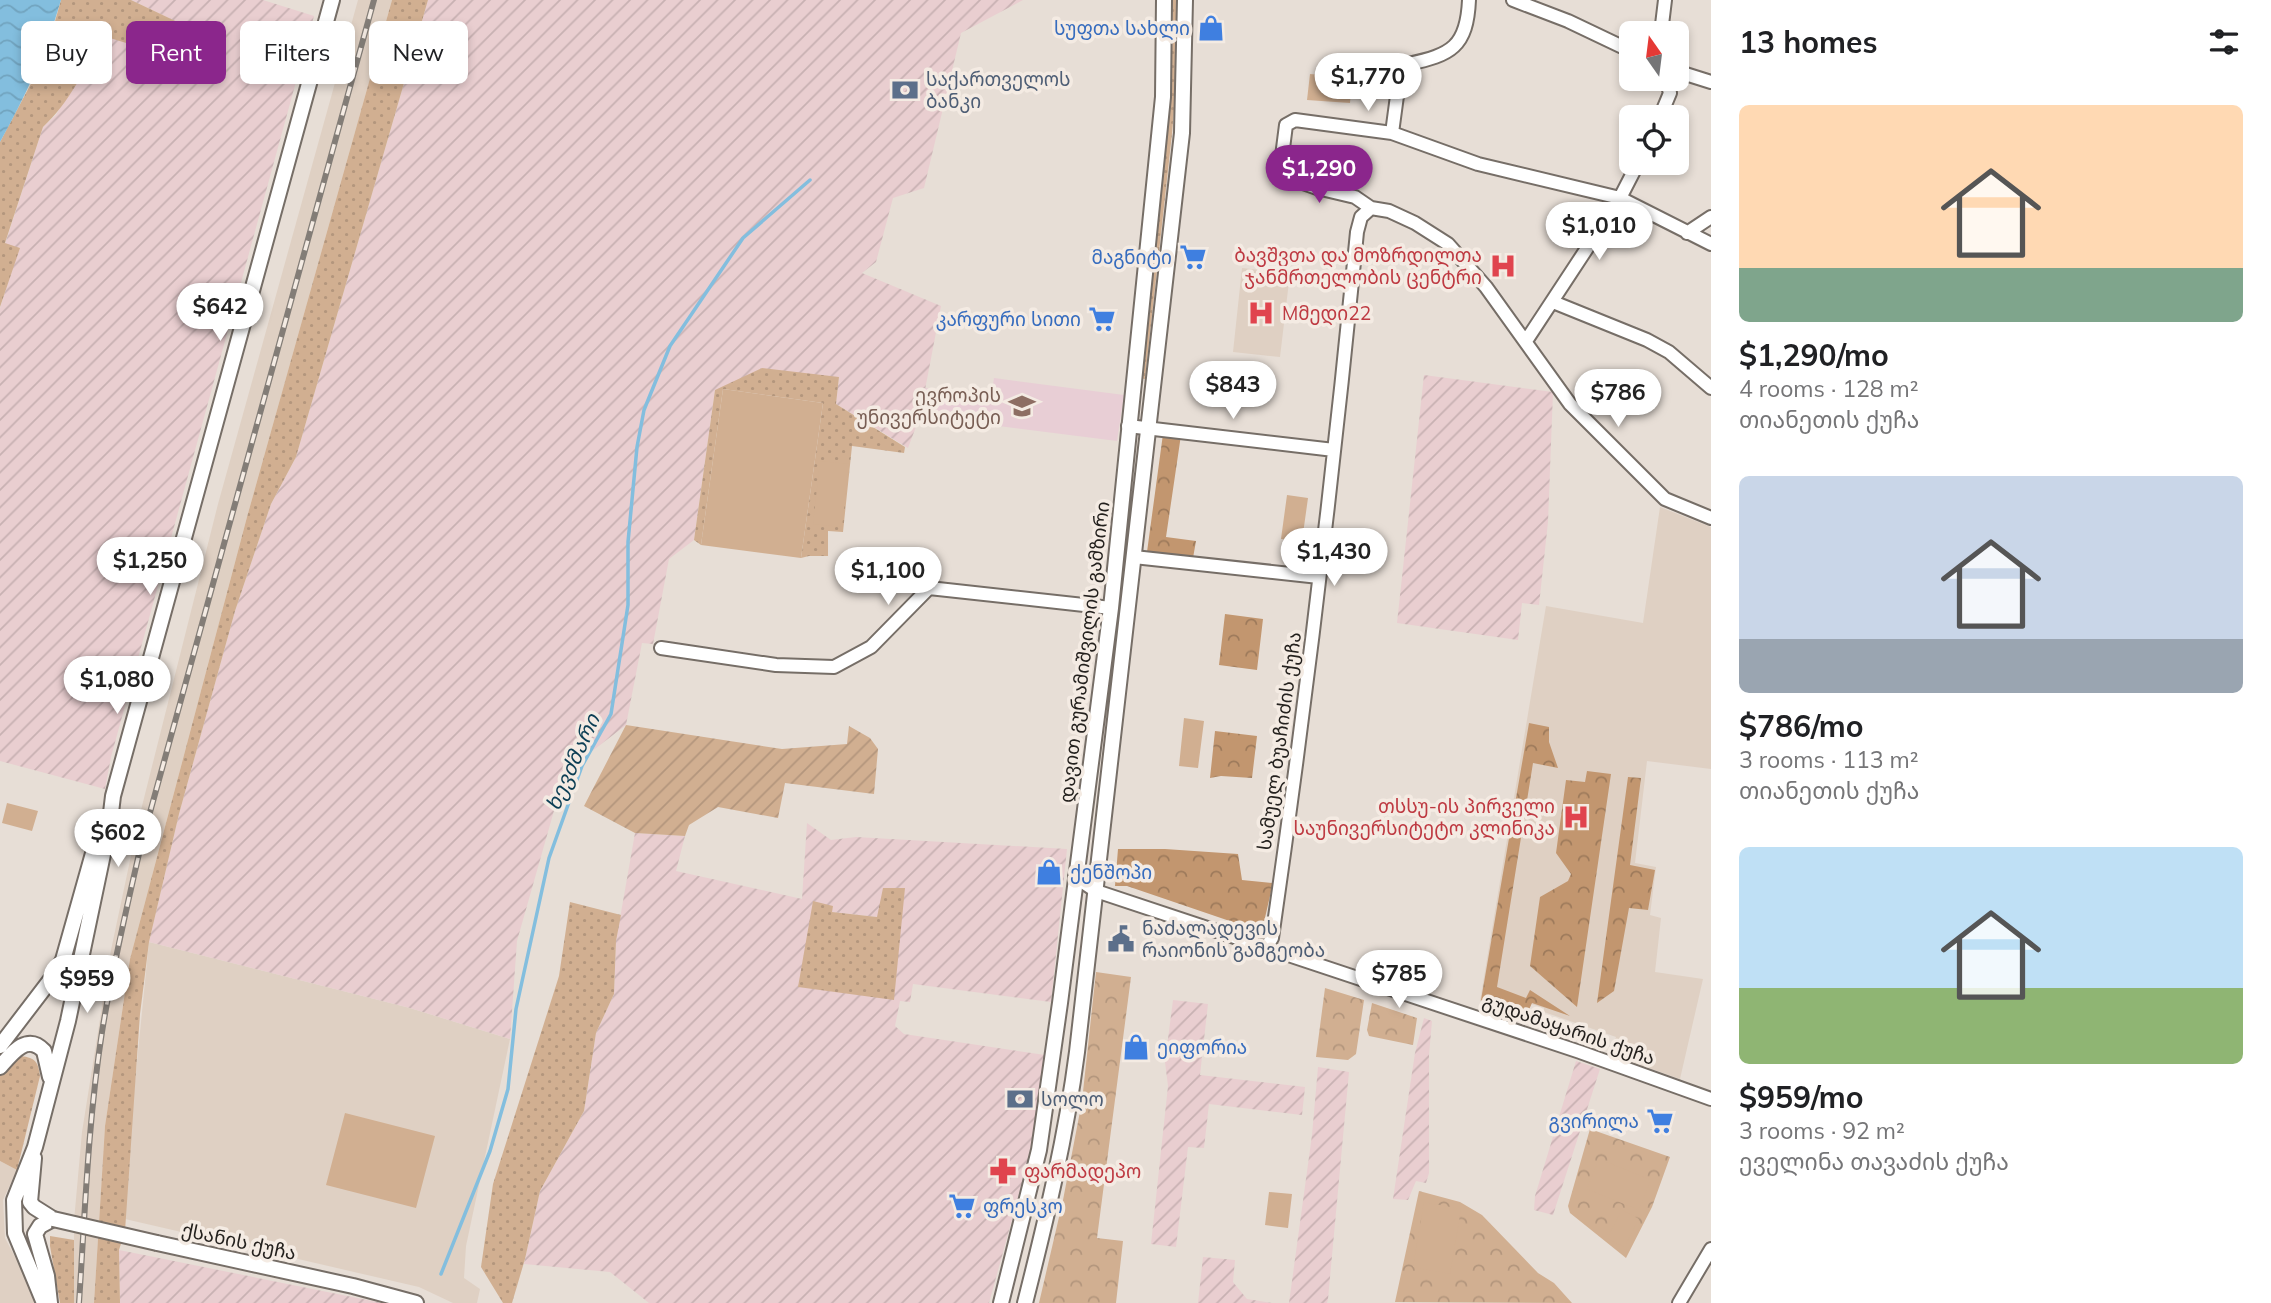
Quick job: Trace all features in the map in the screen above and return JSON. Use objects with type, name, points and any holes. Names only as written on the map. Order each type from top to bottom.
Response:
[{"type":"main road","points":[[0,1046],[63,960],[102,821],[113,796],[332,0]]},
{"type":"main road","name":"დავით გურამიშვილის გამზირი","points":[[1001,1303],[1036,1164],[1060,1003],[1111,608],[1163,97],[1164,0]]},
{"type":"main road","name":"დავით გურამიშვილის გამზირი","points":[[1025,1303],[1053,1193],[1069,1107],[1096,891],[1182,133],[1185,0]]},
{"type":"main road","points":[[44,1303],[15,1233],[13,1211],[22,1176],[34,1147],[78,978],[113,796]]},
{"type":"main road","points":[[0,1067],[19,1046],[33,1043],[44,1051],[51,1086]]},
{"type":"main road","points":[[34,1147],[30,1202],[53,1219],[40,1226],[35,1234],[47,1276],[50,1303]]},
{"type":"main road","name":"ქსანის ქუჩა","points":[[53,1219],[353,1286],[416,1303]]},
{"type":"street","points":[[1392,133],[1399,81],[1408,64],[1445,53],[1457,46],[1469,15],[1469,0]]},
{"type":"street","points":[[1514,0],[1568,21],[1619,45]]},
{"type":"street","points":[[1662,21],[1665,0]]},
{"type":"street","points":[[1689,75],[1711,82]]},
{"type":"street","points":[[1711,244],[1620,198],[1478,164],[1392,133],[1295,120],[1286,125],[1281,164],[1283,176],[1355,197],[1371,208],[1389,211],[1415,223],[1448,244],[1486,287],[1570,404],[1664,499],[1711,518]]},
{"type":"street","points":[[1526,341],[1620,198],[1632,175]]},
{"type":"street","name":"სამუელ ბუაჩიძის ქუჩა","points":[[1266,948],[1272,938],[1292,803],[1357,232],[1361,218],[1371,208]]},
{"type":"street","points":[[1687,233],[1711,217]]},
{"type":"street","points":[[1553,302],[1647,340],[1669,352],[1711,388]]},
{"type":"street","points":[[1128,426],[1334,450]]},
{"type":"street","points":[[1134,557],[1319,577]]},
{"type":"street","points":[[661,648],[776,665],[834,667],[871,647],[929,588],[1111,608]]},
{"type":"street","points":[[1075,877],[1096,891]]},
{"type":"street","points":[[1073,894],[1096,891]]},
{"type":"street","name":"გუდამაყარის ქუჩა","points":[[1096,891],[1711,1098]]},
{"type":"street","points":[[1679,1303],[1711,1249]]},
{"type":"shaded area","points":[[131,0],[263,0],[314,16],[313,21],[240,21],[240,84],[295,84],[111,757],[105,789],[0,761],[0,308],[19,248],[5,244],[43,127],[56,115],[74,84],[112,84],[112,38],[126,42],[126,84],[226,84],[226,21],[175,21]]},
{"type":"shaded area","points":[[358,0],[392,0],[386,21],[369,21],[369,82],[247,517],[130,959],[105,1126],[94,1303],[74,1303],[74,1221],[82,1132],[111,950],[139,818],[218,504],[335,84],[355,84],[355,21],[352,21]]},
{"type":"shaded area","points":[[428,0],[1023,0],[961,33],[924,188],[893,198],[876,262],[862,273],[941,306],[920,416],[908,448],[836,404],[839,377],[715,390],[694,540],[669,559],[653,644],[642,643],[626,725],[565,772],[517,941],[510,1039],[410,1008],[149,942],[179,814],[235,611],[271,504],[296,457],[404,84],[468,84],[468,21],[422,21]]},
{"type":"shaded area","name":"Mმედი22","points":[[1242,268],[1290,273],[1280,357],[1233,352]]},
{"type":"shaded area","points":[[1424,375],[1553,392],[1548,522],[1539,605],[1522,603],[1518,640],[1397,623]]},
{"type":"shaded area","name":"ევროპის უნივერსიტეტი","points":[[994,378],[1124,395],[1117,441],[920,416],[924,388],[991,396]]},
{"type":"shaded area","name":"თსსუ-ის პირველი საუნივერსიტეტო კლინიკა","points":[[1660,507],[1711,527],[1711,769],[1647,761],[1635,863],[1656,867],[1650,915],[1661,918],[1655,972],[1703,979],[1680,1079],[1623,1059],[1626,1050],[1614,1045],[1616,1037],[1544,1012],[1544,1008],[1531,1004],[1527,1016],[1480,1001],[1546,606],[1643,623]]},
{"type":"shaded area","points":[[807,823],[831,840],[856,837],[1067,849],[1051,1002],[913,984],[910,1002],[900,1001],[895,1026],[904,1034],[1045,1055],[1029,1158],[989,1303],[649,1303],[610,1272],[524,1264],[540,1191],[584,1111],[596,1033],[614,994],[616,941],[635,833],[685,836],[676,871],[802,899]],"holes":[[[833,906],[831,912],[877,917],[798,987]]]},
{"type":"shaded area","points":[[149,942],[410,1008],[510,1039],[466,1246],[464,1278],[480,1289],[477,1303],[453,1303],[419,1287],[125,1219],[129,1142]]},
{"type":"shaded area","points":[[1173,1000],[1208,1004],[1200,1075],[1305,1087],[1302,1115],[1209,1104],[1204,1148],[1188,1147],[1176,1247],[1151,1244],[1168,1086],[1165,1062]]},
{"type":"shaded area","points":[[1424,1018],[1432,1021],[1429,1055],[1429,1173],[1426,1183],[1416,1181],[1408,1200],[1393,1199],[1415,1053]]},
{"type":"shaded area","points":[[1576,1061],[1600,1069],[1553,1215],[1534,1210],[1535,1196]]},
{"type":"shaded area","points":[[1318,1067],[1349,1072],[1328,1299],[1327,1303],[1289,1303],[1312,1135]]},
{"type":"shaded area","points":[[0,1161],[17,1170],[3,1200],[5,1238],[33,1291],[36,1303],[0,1303]]},
{"type":"shaded area","points":[[119,1250],[154,1257],[382,1303],[120,1303]]},
{"type":"shaded area","points":[[1203,1257],[1235,1260],[1233,1282],[1247,1299],[1272,1303],[1198,1303]]},
{"type":"green space","points":[[61,0],[131,0],[175,21],[126,21],[126,43],[112,39],[112,21],[55,21]]},
{"type":"green space","points":[[392,0],[428,0],[422,21],[386,21]]},
{"type":"green space","points":[[1172,0],[1179,0],[1180,40],[1145,379],[1137,378],[1168,109],[1173,34]]},
{"type":"green space","points":[[1310,74],[1352,78],[1350,103],[1307,100]]},
{"type":"green space","points":[[369,82],[404,84],[296,457],[271,504],[235,611],[179,814],[149,942],[140,1014],[125,1231],[119,1250],[120,1303],[94,1303],[105,1126],[130,959],[247,517]]},
{"type":"green space","points":[[31,84],[76,84],[61,107],[43,127],[5,243],[20,248],[0,307],[0,142]]},
{"type":"green space","points":[[762,368],[839,377],[836,404],[905,447],[904,453],[852,446],[843,532],[828,531],[828,556],[801,558],[823,403],[723,389],[701,545],[694,540],[715,390]]},
{"type":"green space","points":[[723,389],[823,403],[801,558],[701,545]]},
{"type":"green space","points":[[1163,434],[1181,435],[1166,537],[1196,541],[1193,558],[1147,552]]},
{"type":"green space","points":[[820,461],[849,464],[842,527],[813,524]]},
{"type":"green space","points":[[1287,495],[1308,498],[1302,541],[1281,539]]},
{"type":"green space","points":[[1225,614],[1263,619],[1257,670],[1219,665]]},
{"type":"green space","points":[[1184,718],[1204,721],[1198,768],[1179,766]]},
{"type":"green space","points":[[1529,723],[1549,727],[1549,742],[1558,768],[1533,763],[1497,987],[1526,998],[1530,990],[1570,1016],[1532,1003],[1527,1014],[1481,1000]]},
{"type":"green space","points":[[626,725],[782,749],[847,744],[849,726],[870,738],[878,749],[874,794],[785,783],[778,818],[718,807],[689,825],[685,836],[635,833],[584,806]]},
{"type":"green space","points":[[1215,731],[1257,736],[1252,778],[1210,778]]},
{"type":"green space","points":[[1587,771],[1611,774],[1577,1007],[1530,966],[1540,897],[1568,881],[1571,874],[1556,853],[1566,780],[1585,782]]},
{"type":"green space","points":[[1628,777],[1641,778],[1630,865],[1655,870],[1648,910],[1629,908],[1614,991],[1597,1003]]},
{"type":"green space","points":[[7,803],[38,811],[32,831],[2,823]]},
{"type":"green space","points":[[1118,849],[1238,854],[1242,880],[1273,883],[1264,922],[1259,931],[1127,886],[1115,886]]},
{"type":"green space","points":[[883,888],[905,888],[894,1000],[798,987],[813,901],[833,906],[832,912],[877,917]]},
{"type":"green space","points":[[570,902],[621,915],[616,941],[614,994],[596,1033],[584,1111],[540,1191],[512,1303],[503,1303],[481,1267],[493,1184],[559,976]]},
{"type":"green space","points":[[1096,972],[1131,977],[1097,1238],[1123,1241],[1116,1303],[1039,1303],[1082,1101]]},
{"type":"green space","points":[[1325,988],[1364,1000],[1356,1054],[1348,1060],[1316,1057]]},
{"type":"green space","points":[[1372,1003],[1417,1018],[1413,1045],[1369,1036],[1367,1030]]},
{"type":"green space","points":[[21,1056],[35,1062],[40,1076],[17,1170],[0,1161],[0,1072],[4,1064]]},
{"type":"green space","points":[[345,1113],[435,1136],[416,1208],[326,1185]]},
{"type":"green space","points":[[1590,1129],[1670,1157],[1652,1207],[1626,1258],[1570,1213],[1568,1206]]},
{"type":"green space","points":[[1599,1159],[1651,1180],[1639,1210],[1587,1189]]},
{"type":"green space","points":[[1419,1191],[1460,1202],[1482,1215],[1538,1273],[1554,1283],[1572,1303],[1395,1302]]},
{"type":"green space","points":[[1269,1192],[1292,1194],[1288,1228],[1265,1225]]},
{"type":"green space","points":[[1424,1202],[1461,1209],[1450,1274],[1413,1267]]},
{"type":"green space","points":[[1622,1210],[1639,1219],[1624,1247],[1607,1238]]},
{"type":"green space","points":[[50,1236],[74,1240],[74,1303],[60,1303]]},
{"type":"water","points":[[0,0],[61,0],[54,21],[21,21],[21,84],[30,84],[0,142]]},
{"type":"waterway","name":"ხევძმარი","points":[[441,1274],[490,1151],[508,1089],[516,1009],[549,858],[582,766],[611,714],[628,605],[628,542],[637,447],[644,410],[670,346],[743,238],[810,180]]},
{"type":"railway","points":[[79,1303],[97,1066],[110,985],[130,892],[374,0]]},
{"type":"place","name":"სუფთა სახლი","points":[[1211,28]]},
{"type":"place","name":"საქართველოს ბანკი","points":[[905,90]]},
{"type":"place","name":"მაგნიტი","points":[[1193,257]]},
{"type":"place","name":"ბავშვთა და მოზრდილთა ჯანმრთელობის ცენტრი","points":[[1503,266]]},
{"type":"place","name":"Mმედი22","points":[[1261,313]]},
{"type":"place","name":"კარფური სითი","points":[[1102,319]]},
{"type":"place","name":"ევროპის უნივერსიტეტი","points":[[1022,406]]},
{"type":"place","name":"თსსუ-ის პირველი საუნივერსიტეტო კლინიკა","points":[[1576,817]]},
{"type":"place","name":"ქენშოპი","points":[[1049,872]]},
{"type":"place","name":"ნაძალადევის რაიონის გამგეობა","points":[[1121,939]]},
{"type":"place","name":"ეიფორია","points":[[1136,1047]]},
{"type":"place","name":"სოლო","points":[[1020,1099]]},
{"type":"place","name":"გვირილა","points":[[1660,1121]]},
{"type":"place","name":"ფარმადეპო","points":[[1003,1171]]},
{"type":"place","name":"ფრესკო","points":[[962,1206]]}]
